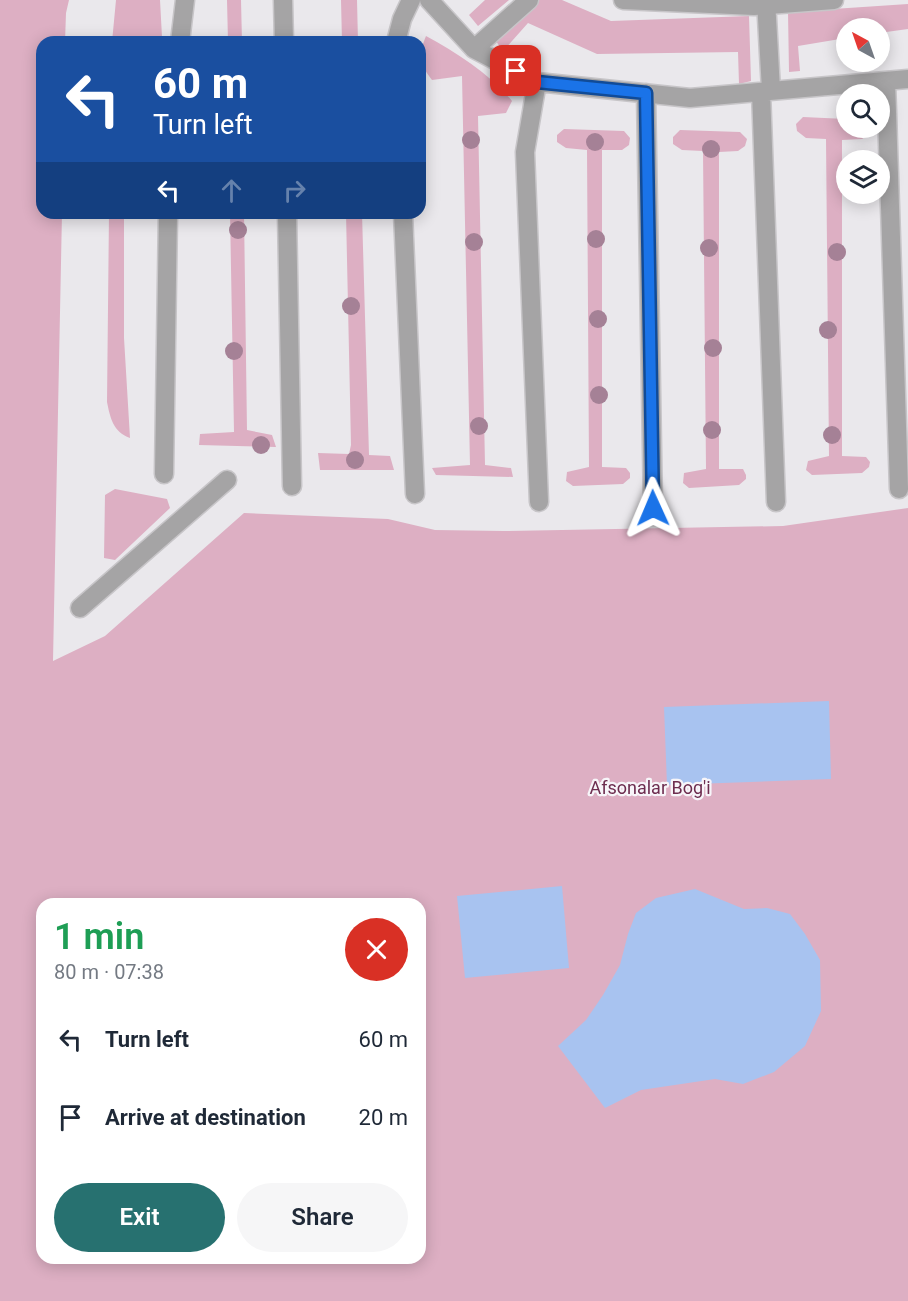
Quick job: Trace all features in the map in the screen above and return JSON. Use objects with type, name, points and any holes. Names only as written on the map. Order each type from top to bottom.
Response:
[{"type":"lane","points":[[181,36],[185,0]]},
{"type":"lane","points":[[283,0],[284,36]]},
{"type":"lane","points":[[398,36],[411,0]]},
{"type":"lane","points":[[429,0],[474,49],[537,82],[690,98],[908,79]]},
{"type":"lane","points":[[474,49],[529,0]]},
{"type":"lane","points":[[623,0],[754,6],[766,2],[834,0]]},
{"type":"lane","points":[[766,2],[776,502]]},
{"type":"lane","points":[[886,81],[899,489]]},
{"type":"lane","points":[[537,82],[525,152],[539,502]]},
{"type":"lane","points":[[646,93],[653,508]]},
{"type":"lane","points":[[164,474],[168,219]]},
{"type":"lane","points":[[287,219],[292,486]]},
{"type":"lane","points":[[403,219],[416,494]]},
{"type":"lane","points":[[80,608],[227,480]]},
{"type":"green space","name":"Afsonalar Bog'i","points":[[0,0],[69,0],[65,36],[36,36],[36,219],[62,219],[53,661],[105,636],[244,513],[388,519],[435,530],[503,531],[783,526],[908,508],[908,1301],[0,1301]]},
{"type":"green space","points":[[116,0],[160,0],[162,36],[113,36]]},
{"type":"green space","points":[[227,0],[241,0],[242,36],[228,36]]},
{"type":"green space","points":[[341,0],[357,0],[358,36],[342,36]]},
{"type":"green space","points":[[485,0],[509,0],[478,26],[469,15]]},
{"type":"green space","points":[[539,0],[562,0],[611,21],[749,16],[751,81],[739,84],[738,52],[597,54],[528,23],[503,51],[493,37]]},
{"type":"green space","points":[[908,4],[908,29],[890,31],[890,18],[836,18],[836,40],[798,46],[800,71],[789,72],[788,12]]},
{"type":"green space","points":[[426,36],[472,65],[494,82],[512,101],[506,113],[478,116],[485,465],[511,468],[513,477],[436,475],[432,468],[470,465],[462,76],[432,80],[426,72]]},
{"type":"green space","points":[[803,117],[836,119],[836,138],[863,138],[842,140],[842,150],[836,150],[836,204],[842,204],[842,456],[866,457],[870,462],[869,467],[862,473],[812,475],[806,470],[808,461],[829,456],[826,139],[806,138],[797,131],[796,124]]},
{"type":"green space","points":[[564,129],[624,131],[630,138],[629,145],[622,150],[602,150],[602,467],[626,468],[630,473],[630,478],[623,484],[573,486],[566,481],[567,472],[589,467],[587,150],[566,148],[557,142],[557,135]]},
{"type":"green space","points":[[680,130],[740,132],[747,139],[745,146],[738,151],[719,152],[719,469],[743,469],[746,479],[739,485],[689,488],[683,483],[684,473],[706,469],[703,151],[682,150],[673,144],[673,137]]},
{"type":"green space","points":[[109,219],[124,219],[124,338],[130,438],[116,428],[107,402]]},
{"type":"green space","points":[[230,219],[244,219],[247,430],[272,435],[276,447],[199,445],[200,434],[234,432]]},
{"type":"green space","points":[[346,219],[362,219],[369,455],[390,456],[394,470],[320,470],[318,453],[349,454],[351,445]]},
{"type":"green space","points":[[115,489],[167,499],[170,508],[115,560],[104,558],[105,495]]},
{"type":"water","points":[[829,701],[831,779],[667,785],[664,707]]},
{"type":"water","points":[[562,886],[569,968],[465,978],[457,896]]},
{"type":"water","points":[[695,889],[744,909],[767,908],[790,914],[820,960],[821,1011],[805,1046],[774,1072],[743,1084],[715,1079],[641,1090],[605,1108],[558,1046],[586,1020],[603,995],[620,965],[636,913],[656,898]]},
{"type":"route","points":[[516,71],[537,82],[646,93],[653,508]]}]
